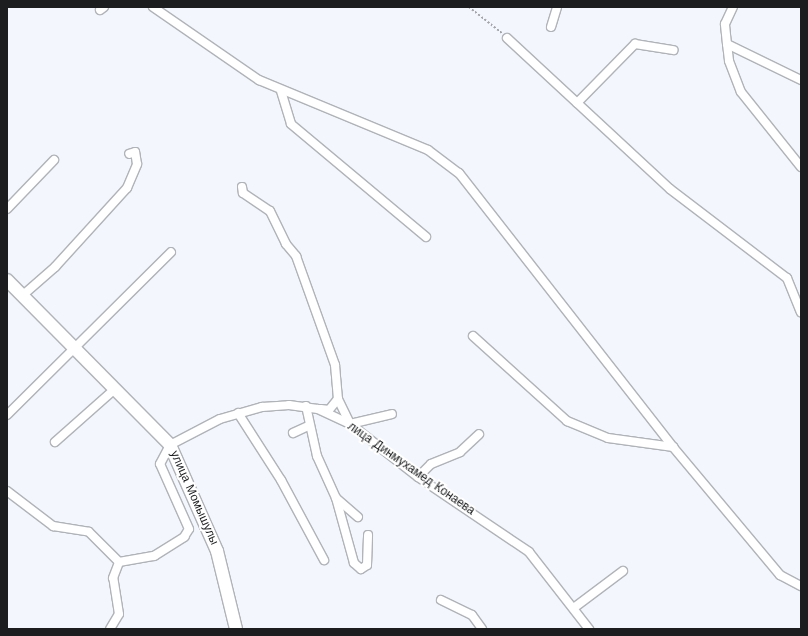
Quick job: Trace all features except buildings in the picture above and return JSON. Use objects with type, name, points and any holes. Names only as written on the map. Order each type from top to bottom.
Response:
[{"type":"main road","name":"улица Момышулы","points":[[7,280],[78,347],[170,445],[217,551],[236,629]]},
{"type":"street","points":[[153,7],[226,60],[281,91],[293,92],[428,150],[459,173],[673,447],[780,574],[801,586]]},
{"type":"street","points":[[551,27],[557,7]]},
{"type":"street","points":[[733,7],[725,24],[729,62],[741,92],[801,167]]},
{"type":"street","points":[[507,38],[670,189],[787,278],[801,312]]},
{"type":"street","points":[[577,103],[635,44],[674,50]]},
{"type":"street","points":[[727,44],[801,80]]},
{"type":"street","points":[[281,91],[291,124],[426,236]]},
{"type":"street","points":[[23,295],[55,267],[127,188],[137,164],[135,152],[129,154]]},
{"type":"street","points":[[7,209],[54,160]]},
{"type":"street","points":[[242,187],[243,193],[270,211],[286,244],[296,256],[335,365],[338,399],[350,424],[392,414]]},
{"type":"street","points":[[7,415],[78,347],[171,252]]},
{"type":"street","points":[[473,336],[567,421],[608,438],[673,447]]},
{"type":"street","points":[[55,442],[116,388]]},
{"type":"street","points":[[318,409],[329,410],[338,399]]},
{"type":"street","points":[[306,406],[308,426],[336,498],[354,563],[361,569],[368,565],[368,535]]},
{"type":"street","name":"лица Динмухамед Конаева","points":[[170,445],[220,418],[262,407],[306,406],[318,409],[350,424],[418,477],[530,552],[575,607],[589,629]]},
{"type":"street","points":[[238,414],[281,480],[324,560]]},
{"type":"street","points":[[293,433],[308,426]]},
{"type":"street","points":[[418,477],[431,464],[460,452],[479,434]]},
{"type":"street","points":[[119,562],[154,556],[184,537],[189,529],[160,464],[170,445]]},
{"type":"street","points":[[7,491],[53,526],[89,532],[119,562]]},
{"type":"street","points":[[336,498],[358,517]]},
{"type":"street","points":[[110,629],[119,614],[112,578],[119,562]]},
{"type":"street","points":[[575,607],[623,571]]},
{"type":"street","points":[[441,600],[472,614],[482,629]]},
{"type":"path","points":[[469,7],[507,38]]}]
